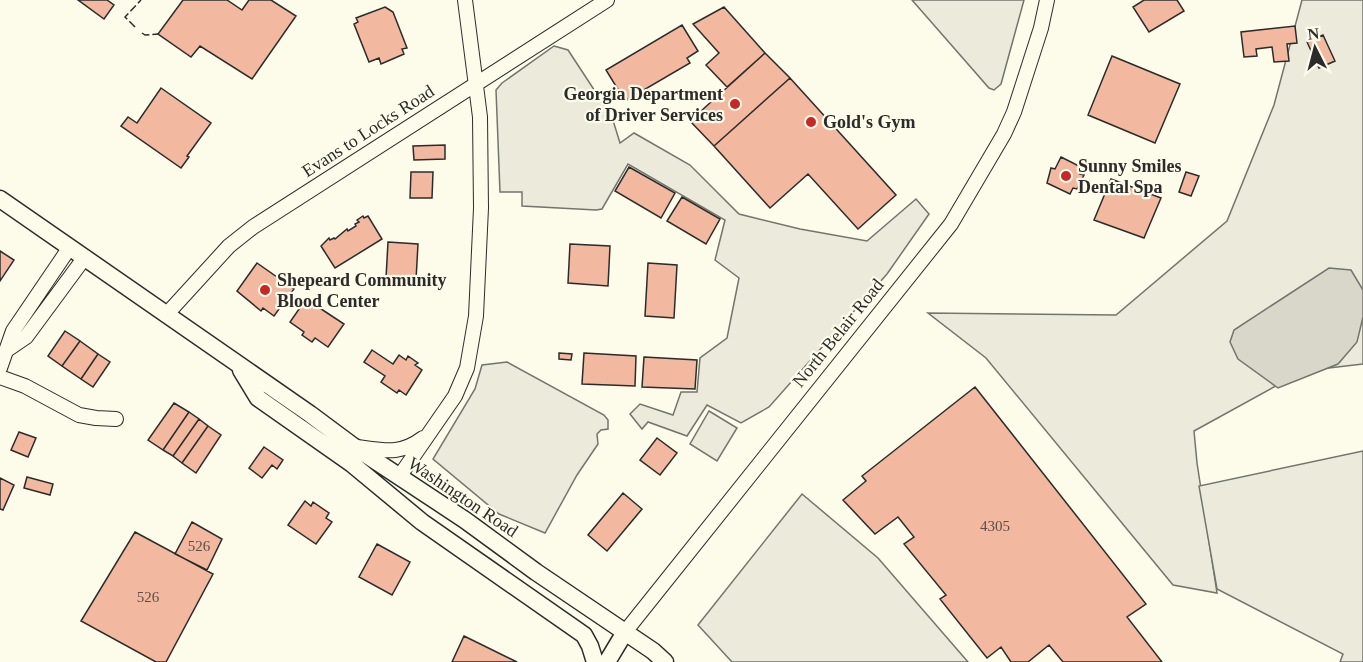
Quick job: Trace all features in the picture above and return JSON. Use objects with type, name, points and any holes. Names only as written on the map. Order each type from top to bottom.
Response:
[{"type":"main road","name":"Washington Road","points":[[0,199],[353,446],[465,520],[653,651],[665,662]]},
{"type":"main road","name":"Washington Road","points":[[238,364],[258,398],[352,464],[422,522],[584,635],[595,662]]},
{"type":"main road","name":"North Belair Road","points":[[607,662],[625,632]]},
{"type":"street","points":[[399,477],[455,396],[467,368],[476,316],[481,208],[480,117],[465,0]]},
{"type":"street","name":"Evans to Locks Road","points":[[166,315],[229,246],[253,227],[607,0]]},
{"type":"street","name":"North Belair Road","points":[[625,632],[951,224],[1004,134],[1014,112],[1041,28],[1047,0]]},
{"type":"street","points":[[0,368],[13,331],[70,247]]},
{"type":"street","points":[[7,350],[26,337],[85,257]]},
{"type":"street","points":[[0,377],[25,386],[78,415],[116,419]]},
{"type":"street","points":[[353,446],[390,451],[402,450],[431,431]]},
{"type":"shaded area","points":[[912,0],[1024,0],[1001,84],[994,90],[989,88]]},
{"type":"shaded area","points":[[1302,0],[1363,0],[1363,364],[1303,371],[1194,431],[1217,593],[1173,585],[986,358],[928,313],[1116,315],[1227,221],[1274,105]]},
{"type":"shaded area","points":[[554,46],[568,50],[612,117],[620,143],[634,133],[690,165],[739,214],[800,229],[867,241],[916,199],[929,214],[887,274],[769,407],[741,423],[707,405],[687,436],[648,422],[642,429],[630,414],[640,404],[673,415],[681,392],[697,392],[700,358],[727,338],[739,278],[715,260],[725,220],[628,164],[602,209],[522,206],[522,192],[500,192],[496,90],[502,83]]},
{"type":"shaded area","points":[[1329,268],[1351,270],[1363,290],[1363,317],[1357,342],[1338,364],[1278,388],[1238,359],[1230,342],[1234,330]]},
{"type":"shaded area","points":[[507,362],[604,415],[608,420],[608,429],[601,430],[597,434],[598,444],[577,475],[545,533],[499,514],[433,459],[475,389],[482,365]]},
{"type":"shaded area","points":[[709,411],[737,428],[717,461],[690,444]]},
{"type":"shaded area","points":[[1363,451],[1363,662],[1340,662],[1343,654],[1217,589],[1199,486]]},
{"type":"shaded area","points":[[802,494],[878,558],[968,662],[732,662],[698,625]]},
{"type":"building","points":[[78,0],[107,0],[114,5],[104,19]]},
{"type":"building","points":[[183,0],[227,0],[242,10],[249,0],[271,0],[296,16],[252,79],[200,46],[191,57],[158,34]]},
{"type":"building","points":[[1144,0],[1177,0],[1184,11],[1149,32],[1133,7]]},
{"type":"building","points":[[385,7],[393,12],[407,48],[402,49],[404,54],[381,64],[379,58],[369,62],[354,24],[358,22],[356,18]]},
{"type":"building","points":[[724,7],[765,53],[727,87],[706,65],[719,53],[693,24]]},
{"type":"building","points":[[682,25],[698,51],[687,58],[690,63],[625,101],[606,70]]},
{"type":"building","points":[[1295,26],[1297,43],[1287,44],[1289,61],[1274,62],[1272,47],[1256,49],[1257,56],[1244,57],[1241,32]]},
{"type":"building","points":[[1323,35],[1335,61],[1319,68],[1307,42]]},
{"type":"building","name":"Georgia Department of Driver Services","points":[[765,53],[790,78],[714,146],[690,121]]},
{"type":"building","points":[[1112,56],[1180,84],[1155,143],[1088,115]]},
{"type":"building","points":[[790,78],[896,195],[858,229],[808,174],[770,208],[714,146]]},
{"type":"building","points":[[161,88],[211,123],[181,168],[121,126],[128,117],[137,123]]},
{"type":"building","points":[[445,145],[445,159],[414,160],[413,146]]},
{"type":"building","name":"Sunny Smiles Dental Spa","points":[[1061,157],[1083,168],[1080,174],[1084,175],[1077,189],[1073,188],[1070,194],[1047,183],[1051,168],[1055,169]]},
{"type":"building","points":[[629,167],[675,193],[661,218],[615,191]]},
{"type":"building","points":[[411,172],[433,172],[432,198],[410,198]]},
{"type":"building","points":[[1186,172],[1199,176],[1191,196],[1179,192]]},
{"type":"building","points":[[1111,179],[1161,198],[1144,238],[1094,220]]},
{"type":"building","points":[[682,197],[720,219],[706,244],[667,221]]},
{"type":"building","points":[[363,216],[364,218],[368,216],[382,239],[335,268],[321,246],[329,238],[330,240],[335,239],[347,229],[348,231],[356,226],[355,224],[359,222],[357,220]]},
{"type":"building","points":[[388,242],[418,244],[416,280],[386,278]]},
{"type":"building","points":[[570,244],[610,246],[608,286],[568,283]]},
{"type":"building","points":[[0,251],[14,260],[0,281]]},
{"type":"building","name":"Shepeard Community Blood Center","points":[[257,263],[294,289],[274,316],[263,308],[261,311],[237,291]]},
{"type":"building","points":[[648,263],[677,265],[674,318],[645,316]]},
{"type":"building","points":[[306,299],[344,324],[328,347],[315,338],[312,342],[302,335],[304,332],[290,322]]},
{"type":"building","points":[[65,331],[80,341],[62,366],[48,356]]},
{"type":"building","points":[[80,341],[98,354],[81,379],[62,366]]},
{"type":"building","points":[[372,350],[393,364],[399,355],[406,360],[408,356],[418,363],[415,365],[422,370],[406,395],[399,390],[397,393],[381,382],[385,376],[364,362]]},
{"type":"building","points":[[559,353],[572,354],[571,360],[559,359]]},
{"type":"building","points":[[584,353],[636,356],[635,386],[582,384]]},
{"type":"building","points":[[98,354],[110,362],[93,387],[81,379]]},
{"type":"building","points":[[644,357],[697,360],[695,389],[642,387]]},
{"type":"building","points":[[975,387],[1146,604],[1127,617],[1162,662],[1063,662],[1049,645],[1028,662],[1011,662],[1001,647],[987,658],[940,599],[946,595],[904,544],[914,537],[898,517],[875,534],[843,500],[866,481],[862,476]]},
{"type":"building","points":[[174,403],[189,412],[163,450],[148,440]]},
{"type":"building","points":[[189,412],[199,419],[173,456],[163,450]]},
{"type":"building","points":[[199,419],[208,426],[182,463],[173,456]]},
{"type":"building","points":[[208,426],[221,435],[196,473],[182,463]]},
{"type":"building","points":[[19,432],[36,438],[28,457],[11,450]]},
{"type":"building","points":[[657,438],[677,453],[660,475],[640,460]]},
{"type":"building","points":[[264,447],[283,460],[277,469],[272,465],[262,478],[249,468]]},
{"type":"building","points":[[27,477],[53,484],[50,495],[24,488]]},
{"type":"building","points":[[0,478],[14,485],[3,510],[0,509]]},
{"type":"building","points":[[623,493],[642,509],[607,551],[588,535]]},
{"type":"building","points":[[305,501],[311,506],[313,502],[329,513],[326,518],[332,522],[316,544],[288,525]]},
{"type":"building","points":[[192,522],[222,539],[207,570],[175,554]]},
{"type":"building","points":[[135,532],[213,574],[166,662],[156,662],[81,621]]},
{"type":"building","points":[[377,544],[410,562],[392,595],[359,577]]},
{"type":"building","points":[[464,636],[517,662],[452,662]]},
{"type":"fence","points":[[135,27],[125,17],[141,0]]},
{"type":"fence","points":[[142,33],[145,35],[158,34]]},
{"type":"place","name":"Georgia Department of Driver Services","points":[[735,104]]},
{"type":"place","name":"Gold's Gym","points":[[811,122]]},
{"type":"place","name":"Sunny Smiles Dental Spa","points":[[1066,176]]},
{"type":"place","name":"Shepeard Community Blood Center","points":[[265,290]]}]
